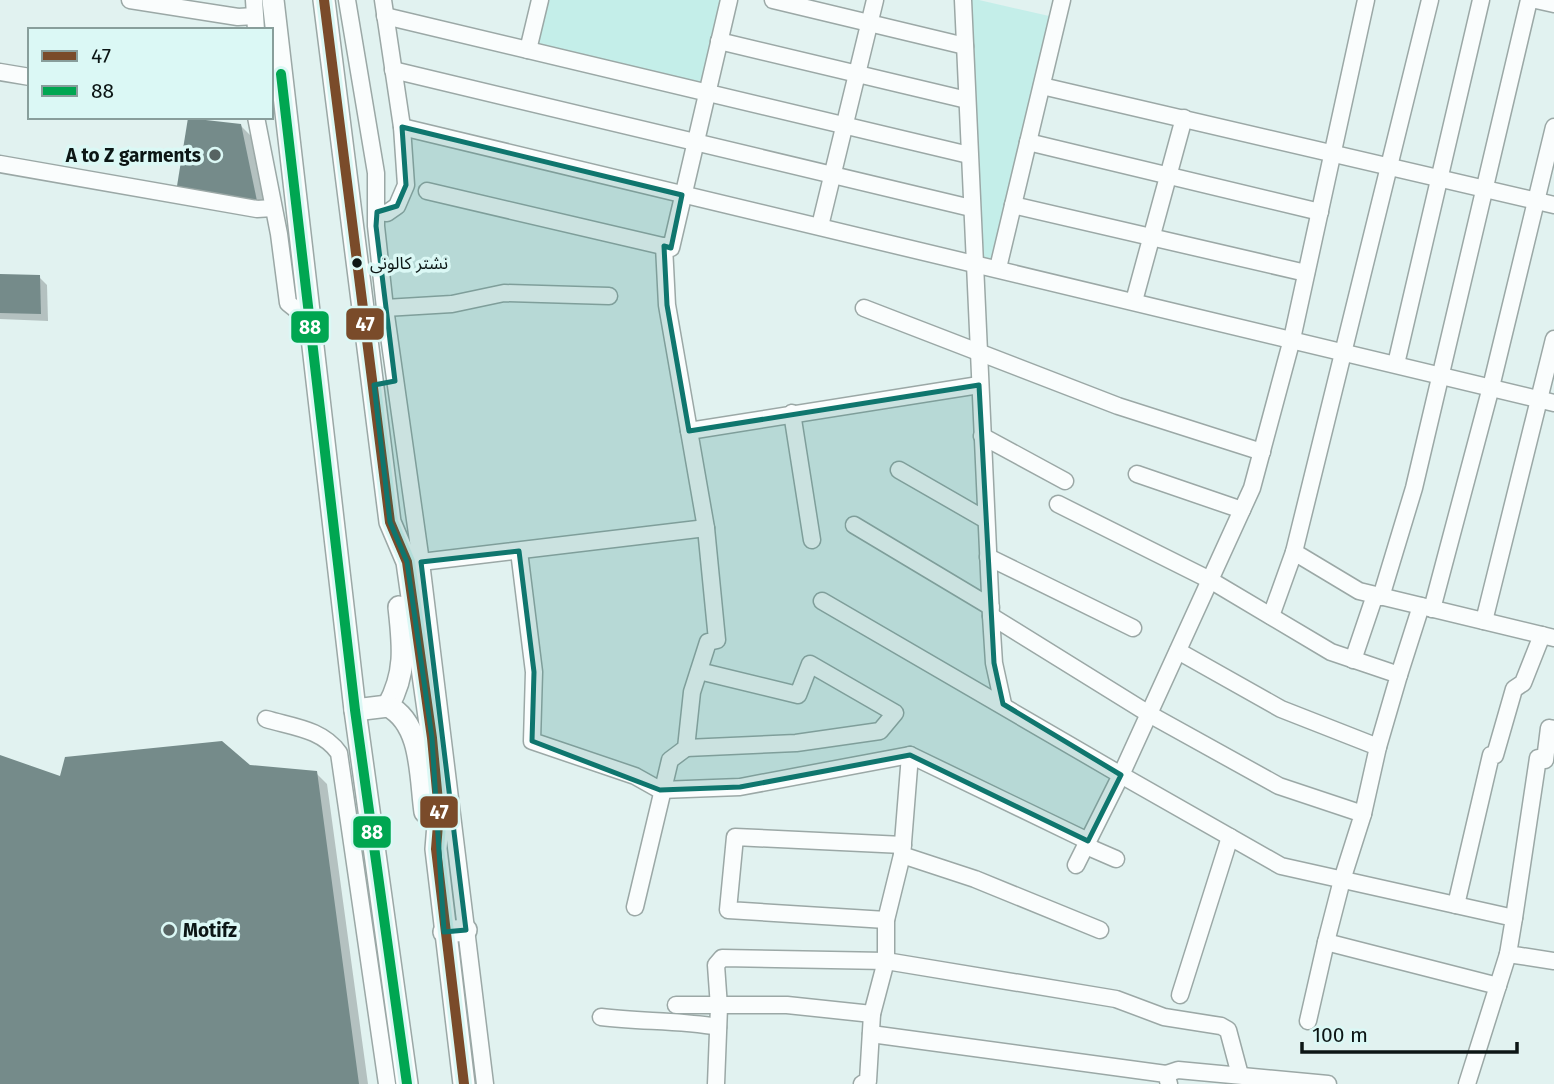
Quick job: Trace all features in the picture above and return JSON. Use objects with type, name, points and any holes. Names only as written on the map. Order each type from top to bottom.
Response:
[{"type":"main road","points":[[273,0],[355,710],[358,813],[407,1084]]},
{"type":"main road","points":[[324,0],[374,385],[404,658],[401,680],[388,706]]},
{"type":"main road","points":[[390,522],[407,562],[432,738],[439,813],[436,849],[464,1084]]},
{"type":"main road","points":[[355,710],[388,706],[399,712],[411,728],[426,815],[436,849]]},
{"type":"main road","points":[[444,932],[466,930]]},
{"type":"street","points":[[130,0],[238,17],[255,15]]},
{"type":"street","points":[[347,0],[373,149],[376,226],[385,308],[421,562],[485,1084]]},
{"type":"street","points":[[528,50],[539,0]]},
{"type":"street","points":[[427,191],[671,248],[729,0]]},
{"type":"street","points":[[773,0],[965,46]]},
{"type":"street","points":[[820,226],[875,0]]},
{"type":"street","points":[[963,0],[991,611],[994,663],[1003,704]]},
{"type":"street","points":[[998,268],[1062,0]]},
{"type":"street","points":[[1076,864],[1121,775],[1242,510],[1262,452],[1292,339],[1366,0]]},
{"type":"street","points":[[1270,616],[1294,552],[1430,0]]},
{"type":"street","points":[[1396,365],[1481,0]]},
{"type":"street","points":[[1353,660],[1378,596],[1414,488],[1529,0]]},
{"type":"street","points":[[1536,0],[1554,4]]},
{"type":"street","points":[[377,212],[387,213],[397,206],[406,185],[402,127],[384,8],[528,50],[969,155]]},
{"type":"street","points":[[719,41],[967,100]]},
{"type":"street","points":[[393,70],[971,208]]},
{"type":"street","points":[[0,72],[28,77]]},
{"type":"street","points":[[1042,86],[1554,205]]},
{"type":"street","points":[[1134,301],[1184,118]]},
{"type":"street","points":[[256,119],[274,208],[288,303],[298,311],[308,312]]},
{"type":"street","points":[[402,127],[1547,402]]},
{"type":"street","points":[[1308,1021],[1326,942],[1363,814],[1378,747],[1399,675],[1426,607],[1492,387],[1554,127]]},
{"type":"street","points":[[1028,142],[1320,212]]},
{"type":"street","points":[[0,164],[257,209],[274,208]]},
{"type":"street","points":[[1013,205],[1306,273]]},
{"type":"street","points":[[664,246],[667,305],[706,528],[717,640],[708,642],[692,692],[687,748]]},
{"type":"street","points":[[385,308],[452,304],[504,293],[609,296]]},
{"type":"street","points":[[864,308],[1118,407],[1262,452]]},
{"type":"street","points":[[1484,621],[1547,402],[1554,339]]},
{"type":"street","points":[[374,385],[396,382]]},
{"type":"street","points":[[689,431],[979,386]]},
{"type":"street","points":[[792,413],[812,540]]},
{"type":"street","points":[[982,436],[1065,481]]},
{"type":"street","points":[[899,470],[986,520]]},
{"type":"street","points":[[1137,474],[1242,510]]},
{"type":"street","points":[[1058,504],[1210,580],[1331,652],[1399,675]]},
{"type":"street","points":[[854,525],[1149,714],[1279,786],[1363,814]]},
{"type":"street","points":[[421,562],[706,528]]},
{"type":"street","points":[[519,551],[534,672],[532,741],[635,776],[660,790],[740,787],[910,755],[1116,859]]},
{"type":"street","points":[[1294,552],[1359,591],[1548,636],[1523,684],[1514,688],[1495,755],[1491,755],[1456,905]]},
{"type":"street","points":[[988,557],[1133,628]]},
{"type":"street","points":[[822,601],[1281,866],[1514,918]]},
{"type":"street","points":[[1178,650],[1281,709],[1378,747]]},
{"type":"street","points":[[635,907],[660,790],[670,760],[687,748],[796,743],[880,731],[895,713],[810,664],[798,695],[699,671]]},
{"type":"street","points":[[267,719],[328,739],[339,753],[358,813],[387,1084]]},
{"type":"street","points":[[1467,1084],[1508,954],[1538,758],[1545,760],[1549,728],[1554,729]]},
{"type":"street","points":[[862,1084],[868,1081],[872,1014],[886,961],[886,920],[902,850],[910,755]]},
{"type":"street","points":[[886,920],[728,910],[735,837],[902,850],[1100,930]]},
{"type":"street","points":[[1180,995],[1230,837]]},
{"type":"street","points":[[1326,942],[1498,986]]},
{"type":"street","points":[[1508,954],[1554,961]]},
{"type":"street","points":[[716,1084],[719,1007],[716,965],[722,958],[886,961],[1116,999],[1164,1017],[1221,1026],[1228,1030],[1240,1075]]},
{"type":"street","points":[[676,1005],[787,1005],[872,1014]]},
{"type":"street","points":[[601,1017],[654,1024],[686,1022],[718,1027]]},
{"type":"street","points":[[871,1034],[1168,1079],[1178,1070],[1328,1084]]},
{"type":"highlighted area","points":[[402,127],[682,195],[671,248],[664,246],[667,305],[689,431],[979,385],[994,663],[1003,704],[1121,775],[1088,841],[910,755],[740,787],[660,790],[532,741],[534,672],[519,551],[421,562],[466,930],[444,932],[432,738],[407,562],[390,522],[374,385],[395,381],[376,226],[377,212],[397,206],[406,185]]},
{"type":"shaded area","points":[[540,0],[729,0],[708,91],[528,50]]},
{"type":"shaded area","points":[[963,0],[979,0],[1058,18],[998,268],[973,262]]},
{"type":"building","name":"A to Z garments","points":[[188,119],[241,124],[257,201],[177,186]]},
{"type":"building","points":[[0,274],[40,275],[41,314],[0,313]]},
{"type":"building","name":"Motifz","points":[[222,741],[250,765],[317,771],[359,1084],[0,1084],[0,755],[60,776],[65,757]]},
{"type":"transit line","name":"47","points":[[324,0],[390,522],[407,562],[432,738],[439,812],[436,849],[464,1084]]},
{"type":"transit line","name":"88","points":[[281,74],[355,710],[407,1084]]},
{"type":"place","name":"A to Z garments","points":[[215,155]]},
{"type":"place","name":"نشتر کالونی","points":[[357,263]]},
{"type":"place","name":"Motifz","points":[[169,930]]}]
